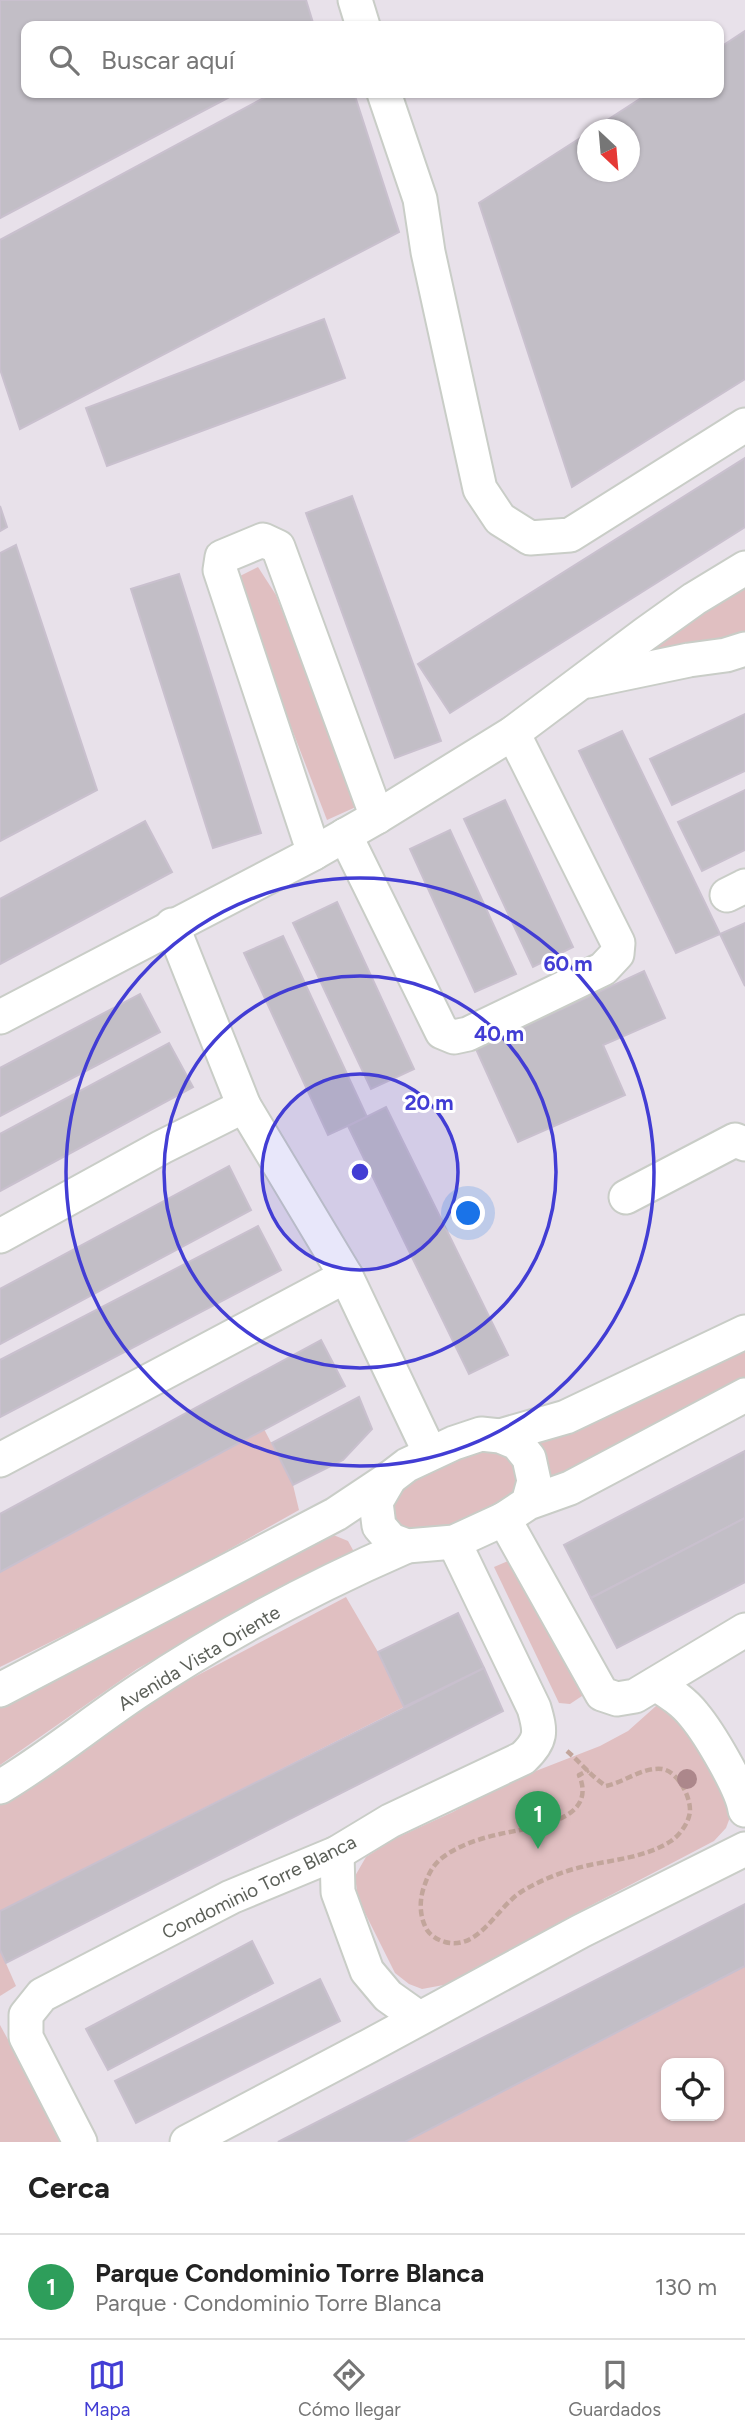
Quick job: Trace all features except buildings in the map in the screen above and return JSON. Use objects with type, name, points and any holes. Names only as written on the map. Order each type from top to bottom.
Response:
[{"type":"street","points":[[355,0],[361,21]]},
{"type":"street","points":[[386,98],[420,199],[428,251],[480,489],[500,519],[530,537],[570,535],[745,425]]},
{"type":"street","points":[[313,853],[220,570],[222,556],[263,540],[278,547],[377,817]]},
{"type":"street","points":[[0,1017],[377,817],[513,733],[694,599],[745,568]]},
{"type":"street","points":[[576,684],[745,649]]},
{"type":"street","points":[[345,835],[442,1032],[454,1037],[468,1034],[603,969],[617,954],[618,943],[513,733]]},
{"type":"street","points":[[172,925],[244,1106],[346,1276],[430,1453]]},
{"type":"street","points":[[0,1236],[162,1147],[244,1106]]},
{"type":"street","points":[[626,1196],[735,1140],[745,1144]]},
{"type":"street","points":[[0,1460],[346,1276]]},
{"type":"street","points":[[500,1436],[566,1417],[745,1332]]},
{"type":"street","name":"Avenida Vista Oriente","points":[[0,1787],[141,1689],[246,1627],[339,1577],[407,1546],[454,1542],[570,1488],[745,1395]]},
{"type":"street","points":[[0,1690],[336,1514],[407,1465],[430,1453],[481,1434],[500,1436],[517,1443],[529,1458],[534,1481],[516,1511],[602,1694],[617,1699],[635,1696],[745,1630]]},
{"type":"street","points":[[390,1478],[376,1502],[379,1526],[391,1540],[407,1546]]},
{"type":"street","name":"Condominio Torre Blanca","points":[[80,2142],[26,2037],[26,2015],[42,1995],[231,1897],[337,1853],[390,1821],[523,1758],[538,1741],[539,1726],[534,1709],[454,1542]]},
{"type":"street","points":[[656,1684],[676,1697],[694,1714],[736,1786],[745,1810]]},
{"type":"street","points":[[187,2142],[581,1931],[745,1849]]},
{"type":"street","points":[[337,1853],[338,1892],[367,1971],[388,1996],[419,2018]]},
{"type":"path","points":[[651,1769],[665,1769],[679,1780],[687,1797],[690,1810],[687,1821],[672,1841],[627,1859],[569,1870],[518,1894],[486,1927],[465,1942],[450,1943],[438,1940],[428,1932],[420,1905],[422,1891],[434,1864],[446,1854],[481,1839],[527,1830],[561,1819],[582,1798],[583,1786],[579,1774],[589,1770],[594,1778],[606,1786],[622,1783],[651,1769]]},
{"type":"shaded area","points":[[258,567],[276,595],[358,806],[327,820],[242,600],[238,577]]},
{"type":"shaded area","points":[[745,571],[745,647],[596,675]]},
{"type":"shaded area","points":[[745,1346],[745,1384],[547,1484],[543,1451],[536,1436]]},
{"type":"shaded area","points":[[264,1429],[293,1485],[299,1510],[164,1586],[0,1667],[0,1572]]},
{"type":"shaded area","points":[[500,1442],[529,1481],[464,1532],[396,1530],[390,1505],[414,1474]]},
{"type":"shaded area","points":[[331,1534],[348,1541],[358,1559],[339,1568],[316,1570],[137,1669],[0,1765],[0,1708]]},
{"type":"shaded area","points":[[508,1561],[585,1694],[570,1704],[559,1703],[494,1567]]},
{"type":"shaded area","points":[[346,1597],[378,1652],[404,1707],[0,1911],[0,1805],[22,1793],[147,1702]]},
{"type":"shaded area","points":[[656,1706],[670,1706],[687,1723],[732,1812],[726,1828],[714,1841],[449,1984],[422,1989],[409,1984],[395,1973],[358,1899],[355,1876],[366,1857],[394,1839],[453,1812],[505,1783],[600,1746],[628,1731]]},
{"type":"shaded area","points":[[0,1950],[16,1986],[0,1996]]},
{"type":"shaded area","points":[[745,1966],[745,2142],[405,2142]]},
{"type":"shaded area","points":[[0,2025],[64,2142],[0,2142]]},
{"type":"place","name":"Parque Condominio Torre Blanca","points":[[538,1849]]}]
